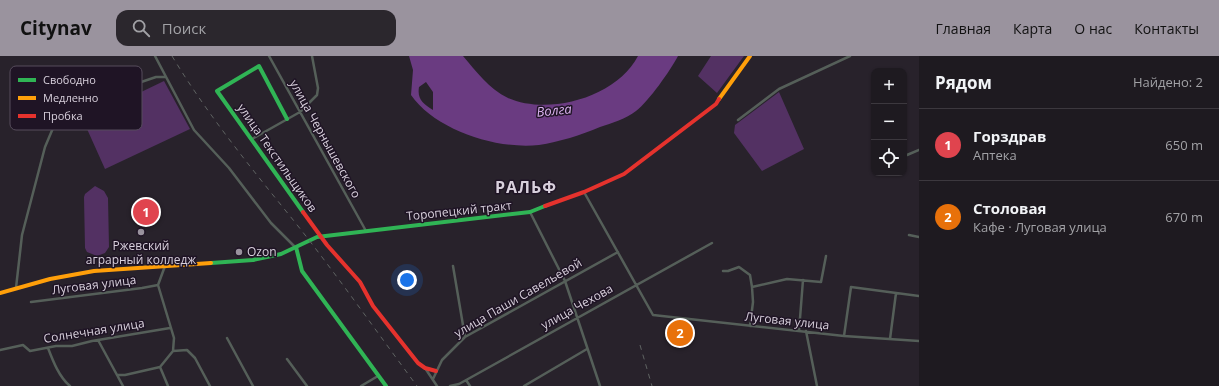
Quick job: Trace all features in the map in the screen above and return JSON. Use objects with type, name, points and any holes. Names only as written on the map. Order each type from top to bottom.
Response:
[{"type":"main road","name":"Торопецкий тракт","points":[[296,247],[308,240],[320,236],[530,212],[584,192],[624,174],[716,104],[750,56]]},
{"type":"main road","name":"улица Текстильщиков","points":[[287,119],[259,66],[217,91],[320,236]]},
{"type":"main road","points":[[320,236],[360,282],[373,306],[412,356],[425,368],[436,371]]},
{"type":"main road","points":[[0,293],[50,279],[94,271],[253,260],[281,254],[296,247],[302,271],[386,386]]},
{"type":"street","points":[[155,56],[164,77],[194,130],[229,168],[271,223],[296,247]]},
{"type":"street","name":"улица Чернышевского","points":[[269,56],[366,231]]},
{"type":"street","points":[[252,139],[300,112],[317,95],[318,88],[312,56]]},
{"type":"street","points":[[738,120],[779,89],[850,56]]},
{"type":"street","points":[[142,83],[164,77]]},
{"type":"street","points":[[16,288],[22,235],[45,147],[52,130]]},
{"type":"street","points":[[908,155],[919,150]]},
{"type":"street","points":[[584,192],[637,284]]},
{"type":"street","points":[[530,212],[565,281],[576,318],[600,386]]},
{"type":"street","points":[[909,236],[919,237]]},
{"type":"street","name":"улица Чехова","points":[[450,386],[466,380],[712,243]]},
{"type":"street","name":"улица Паши Савельевой","points":[[433,379],[442,360],[465,337],[618,252]]},
{"type":"street","points":[[752,287],[787,279],[821,282],[826,256]]},
{"type":"street","points":[[117,375],[125,375],[160,367],[173,350],[174,338],[158,285],[165,266]]},
{"type":"street","points":[[454,266],[465,337]]},
{"type":"street","points":[[723,271],[728,271],[739,267],[750,275],[753,302],[750,326]]},
{"type":"street","points":[[800,331],[803,280]]},
{"type":"street","name":"Луговая улица","points":[[637,284],[653,315],[844,336],[919,341]]},
{"type":"street","name":"Луговая улица","points":[[31,302],[158,285]]},
{"type":"street","points":[[844,336],[851,287],[919,296]]},
{"type":"street","points":[[890,339],[896,293]]},
{"type":"street","name":"Солнечная улица","points":[[0,350],[22,345],[30,351],[72,346],[98,340],[170,328]]},
{"type":"street","points":[[806,332],[817,386]]},
{"type":"street","points":[[227,338],[253,386]]},
{"type":"street","points":[[98,340],[123,386]]},
{"type":"street","points":[[48,348],[65,382],[70,386]]},
{"type":"street","points":[[524,386],[588,349]]},
{"type":"street","points":[[173,350],[187,350],[195,358],[210,386]]},
{"type":"street","points":[[287,359],[307,386]]},
{"type":"street","points":[[160,367],[168,386]]},
{"type":"street","points":[[425,368],[437,386]]},
{"type":"street","points":[[361,386],[379,376]]},
{"type":"street","points":[[466,380],[470,386]]},
{"type":"shaded area","points":[[711,56],[744,56],[717,93],[698,76]]},
{"type":"shaded area","points":[[164,81],[190,129],[105,169],[87,130],[142,130],[142,92]]},
{"type":"shaded area","points":[[779,92],[804,149],[762,171],[734,133],[735,125]]},
{"type":"shaded area","points":[[95,186],[104,191],[108,198],[109,247],[105,253],[97,256],[87,252],[85,248],[84,197],[85,194]]},
{"type":"water","name":"Волга","points":[[409,56],[463,56],[483,79],[501,94],[524,103],[543,105],[580,99],[598,92],[615,82],[628,70],[638,56],[678,56],[670,70],[653,93],[632,114],[578,135],[539,145],[523,146],[487,141],[451,128],[435,118],[411,95],[413,70]],"holes":[[[426,82],[433,92],[433,110],[426,106],[420,98],[419,87]]]},
{"type":"railway","points":[[172,56],[215,120],[326,262],[417,386]]},
{"type":"railway","points":[[640,345],[652,386]]},
{"type":"traffic: fast","points":[[287,119],[259,66],[217,91],[303,212]]},
{"type":"traffic: fast","points":[[211,263],[253,260],[281,254],[317,237],[530,212],[545,206]]},
{"type":"traffic: fast","points":[[296,247],[302,271],[386,386]]},
{"type":"traffic: slow","points":[[719,99],[750,56]]},
{"type":"traffic: slow","points":[[0,293],[50,279],[94,271],[211,263]]},
{"type":"traffic: jam","points":[[545,206],[584,192],[624,174],[716,104],[719,99]]},
{"type":"traffic: jam","points":[[303,212],[327,245],[360,282],[373,306],[418,363],[425,368],[436,371]]},
{"type":"place","name":"Горздрав","points":[[146,212]]},
{"type":"place","name":"Ржевский аграрный колледж","points":[[141,232]]},
{"type":"place","name":"Ozon","points":[[239,252]]},
{"type":"place","name":"Столовая","points":[[680,333]]},
{"type":"district","name":"РАЛЬФ","points":[[526,187]]}]
